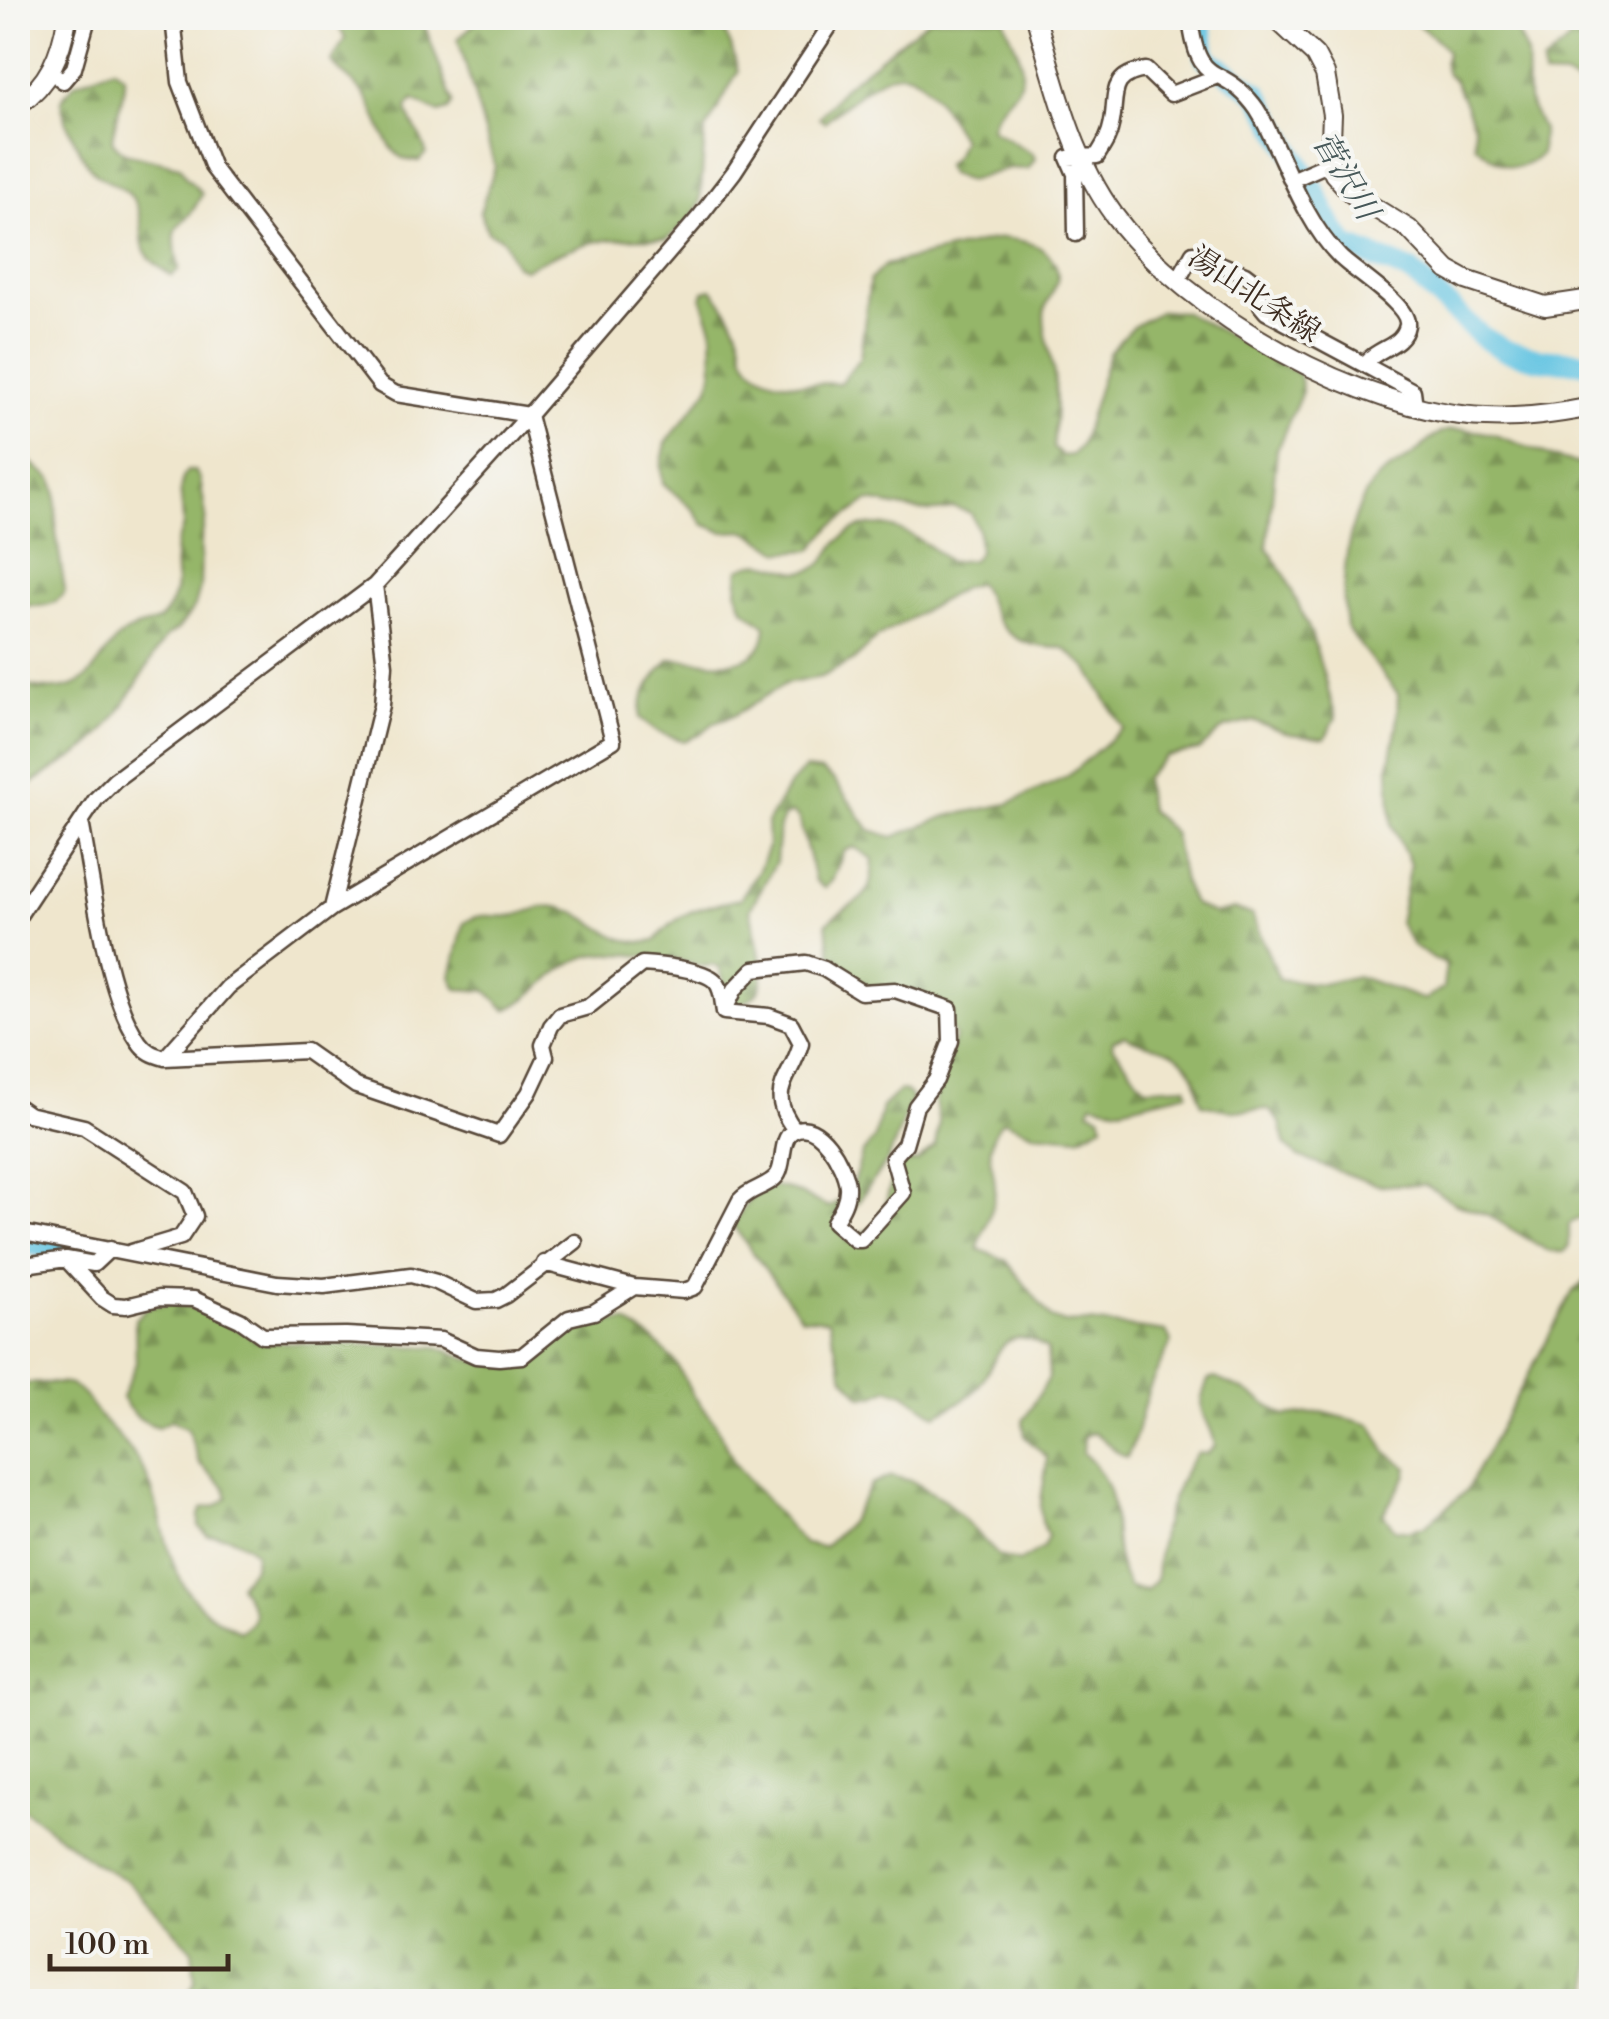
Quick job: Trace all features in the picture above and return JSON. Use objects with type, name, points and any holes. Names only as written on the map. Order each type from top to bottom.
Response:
[{"type":"main road","points":[[18,104],[30,97],[51,72],[67,18]]},
{"type":"main road","name":"湯山北条線","points":[[1036,18],[1082,157],[1114,215],[1177,282],[1229,320],[1366,391],[1416,406],[1482,418],[1558,414],[1592,407]]},
{"type":"main road","points":[[1274,18],[1315,55],[1325,74],[1332,115],[1322,166],[1352,194],[1409,229],[1448,270],[1466,280],[1545,306],[1592,300]]},
{"type":"street","points":[[51,72],[63,81],[74,68],[88,18]]},
{"type":"street","points":[[173,18],[180,82],[213,168],[380,385],[396,394],[529,415]]},
{"type":"street","points":[[18,918],[96,798],[375,585],[529,415],[711,201],[835,18]]},
{"type":"street","points":[[1190,18],[1193,48],[1199,60],[1255,106],[1337,255],[1402,310],[1406,318],[1402,337],[1370,355],[1365,365]]},
{"type":"street","points":[[1076,234],[1075,174],[1068,158],[1096,156],[1106,142],[1113,115],[1113,93],[1129,75],[1146,70],[1171,94],[1215,76]]},
{"type":"street","points":[[1294,178],[1322,166]]},
{"type":"street","points":[[1177,282],[1193,253],[1245,274],[1258,284],[1261,306],[1266,312],[1413,391],[1416,406]]},
{"type":"street","points":[[165,1058],[228,987],[332,908],[613,741],[529,415]]},
{"type":"street","points":[[332,908],[382,705],[385,665],[375,585]]},
{"type":"street","points":[[81,822],[116,993],[140,1042],[151,1054],[165,1058],[306,1051],[356,1086],[499,1134],[528,1093],[546,1057],[543,1045],[550,1026],[560,1015],[588,1007],[642,964],[706,975],[721,990],[724,1012]]},
{"type":"street","points":[[544,1263],[634,1287],[684,1291],[696,1287],[740,1200],[779,1173],[787,1138],[795,1130],[805,1128],[816,1132],[839,1163],[847,1191],[834,1222],[855,1240],[861,1240],[903,1193],[893,1158],[905,1144],[916,1106],[936,1080],[951,1041],[950,1010],[895,990],[861,992],[824,969],[806,963],[754,969],[735,989],[724,1012]]},
{"type":"street","points":[[724,1012],[770,1016],[791,1024],[798,1032],[801,1043],[779,1089],[778,1100],[795,1130]]},
{"type":"street","points":[[18,1107],[28,1114],[84,1126],[185,1192],[194,1216],[181,1237],[130,1252]]},
{"type":"street","points":[[18,1232],[277,1283],[324,1286],[411,1275],[476,1301],[496,1300],[575,1242]]},
{"type":"street","points":[[18,1266],[66,1259],[94,1264],[110,1249]]},
{"type":"street","points":[[66,1259],[102,1298],[113,1304],[126,1306],[159,1298],[194,1299],[240,1320],[263,1336],[441,1340],[476,1356],[499,1358],[522,1356],[569,1318],[594,1312],[634,1287]]},
{"type":"green space","points":[[335,18],[422,18],[453,103],[449,110],[439,113],[413,100],[407,108],[426,153],[419,161],[397,154],[366,97],[332,62],[345,38]]},
{"type":"green space","points":[[480,18],[718,18],[738,71],[705,132],[700,203],[690,220],[667,239],[593,242],[524,269],[515,265],[503,239],[488,232],[480,212],[495,167],[458,39]]},
{"type":"green space","points":[[930,18],[1004,18],[1022,72],[991,129],[1033,154],[1035,159],[1028,169],[1009,168],[968,181],[949,174],[945,166],[962,139],[929,89],[915,77],[902,73],[870,86],[824,122],[819,118],[845,86]]},
{"type":"green space","points":[[1411,18],[1510,18],[1527,55],[1528,100],[1542,130],[1541,154],[1523,166],[1507,166],[1475,145],[1474,125],[1455,81],[1447,74],[1447,52]]},
{"type":"green space","points":[[1572,18],[1591,18],[1591,124],[1578,85],[1565,77],[1543,76],[1542,65],[1569,41]]},
{"type":"green space","points":[[114,68],[124,76],[124,85],[112,141],[124,153],[180,166],[202,193],[176,231],[179,269],[172,276],[144,250],[140,216],[133,199],[86,162],[63,109],[61,100],[75,83]]},
{"type":"green space","points":[[1001,238],[1039,247],[1051,257],[1057,271],[1044,315],[1055,389],[1053,448],[1062,456],[1072,455],[1081,445],[1109,353],[1131,328],[1161,311],[1185,312],[1299,374],[1302,391],[1277,449],[1267,547],[1285,575],[1311,633],[1336,717],[1325,738],[1291,734],[1254,721],[1224,728],[1199,750],[1166,756],[1144,778],[1149,810],[1173,832],[1183,881],[1193,904],[1214,914],[1234,909],[1252,915],[1279,979],[1322,984],[1357,976],[1425,1000],[1443,988],[1446,965],[1414,947],[1399,923],[1410,864],[1392,825],[1389,768],[1398,694],[1346,627],[1348,550],[1366,494],[1385,473],[1436,436],[1452,430],[1488,433],[1556,458],[1591,465],[1591,1218],[1584,1216],[1569,1224],[1569,1245],[1564,1252],[1550,1252],[1488,1215],[1457,1204],[1425,1185],[1377,1185],[1298,1157],[1286,1146],[1280,1122],[1268,1109],[1233,1111],[1202,1104],[1187,1064],[1171,1052],[1124,1035],[1113,1040],[1112,1046],[1147,1088],[1186,1086],[1188,1092],[1121,1108],[1092,1103],[1089,1110],[1100,1115],[1103,1124],[1079,1137],[1033,1133],[1003,1120],[991,1142],[995,1192],[978,1249],[1006,1260],[1051,1318],[1065,1323],[1090,1322],[1166,1332],[1171,1342],[1155,1375],[1127,1457],[1093,1432],[1084,1436],[1083,1453],[1098,1470],[1112,1503],[1121,1569],[1129,1587],[1146,1590],[1156,1580],[1159,1547],[1179,1482],[1197,1453],[1207,1454],[1215,1446],[1201,1409],[1208,1380],[1215,1378],[1244,1390],[1285,1416],[1322,1412],[1372,1425],[1386,1452],[1408,1468],[1383,1514],[1395,1529],[1409,1531],[1425,1526],[1466,1491],[1573,1291],[1591,1277],[1591,2001],[185,2001],[195,1981],[192,1949],[127,1881],[92,1861],[18,1805],[18,1383],[66,1384],[81,1391],[144,1471],[175,1568],[185,1586],[216,1618],[240,1631],[252,1621],[253,1610],[239,1585],[254,1566],[255,1552],[233,1538],[208,1536],[199,1527],[203,1508],[228,1498],[225,1488],[199,1463],[188,1429],[171,1420],[158,1427],[146,1422],[122,1398],[136,1363],[135,1319],[148,1307],[173,1303],[208,1312],[260,1342],[436,1347],[475,1361],[508,1366],[527,1362],[586,1319],[626,1322],[675,1361],[693,1395],[715,1423],[736,1465],[804,1544],[824,1547],[849,1523],[871,1485],[891,1476],[912,1481],[946,1501],[999,1556],[1019,1562],[1043,1548],[1048,1536],[1041,1517],[1047,1457],[1025,1437],[1023,1421],[1049,1378],[1047,1349],[1020,1338],[1010,1341],[973,1392],[936,1415],[904,1393],[889,1388],[861,1396],[844,1377],[828,1320],[801,1317],[733,1226],[744,1207],[764,1188],[786,1188],[829,1207],[850,1193],[862,1154],[875,1138],[882,1107],[899,1091],[912,1098],[889,1158],[845,1221],[847,1242],[880,1223],[893,1176],[902,1163],[918,1161],[935,1146],[939,1123],[935,1101],[955,1037],[939,1003],[855,985],[833,964],[826,924],[865,894],[873,859],[854,847],[844,851],[832,881],[824,888],[815,880],[799,819],[793,813],[784,816],[779,827],[776,862],[750,909],[761,959],[761,985],[754,995],[736,1006],[728,996],[720,969],[652,957],[587,957],[562,969],[506,1010],[487,991],[457,989],[451,976],[464,923],[476,917],[516,915],[554,907],[574,912],[617,936],[641,942],[655,941],[674,922],[693,911],[740,899],[768,847],[767,823],[788,787],[805,769],[822,771],[834,780],[870,830],[893,837],[947,816],[1008,804],[1067,777],[1123,728],[1088,669],[1064,648],[1036,645],[1011,634],[997,620],[978,583],[876,638],[854,660],[821,677],[785,684],[684,741],[660,733],[640,718],[645,693],[670,659],[729,662],[755,653],[763,642],[766,626],[743,608],[737,592],[739,569],[761,563],[795,571],[813,569],[822,564],[839,541],[866,526],[896,529],[910,535],[949,562],[972,560],[979,552],[978,530],[971,513],[953,507],[923,511],[868,501],[832,526],[812,550],[781,552],[747,531],[723,532],[703,524],[695,511],[663,483],[661,467],[666,443],[709,388],[712,328],[702,299],[704,291],[712,289],[732,317],[746,359],[764,376],[788,383],[840,383],[860,358],[870,280],[885,265]]},
{"type":"green space","points":[[18,452],[52,479],[56,491],[56,533],[65,591],[56,601],[44,605],[18,604]]},
{"type":"green space","points":[[187,471],[195,471],[200,479],[206,517],[195,606],[178,629],[166,637],[100,735],[18,796],[18,683],[52,689],[77,684],[119,638],[163,616],[175,592],[176,545],[183,524],[181,490]]},
{"type":"waterway","name":"菅沢川","points":[[1200,18],[1206,58],[1258,93],[1333,228],[1347,246],[1411,272],[1481,336],[1504,350],[1539,359],[1592,363]]},
{"type":"waterway","points":[[18,1242],[93,1255]]}]
